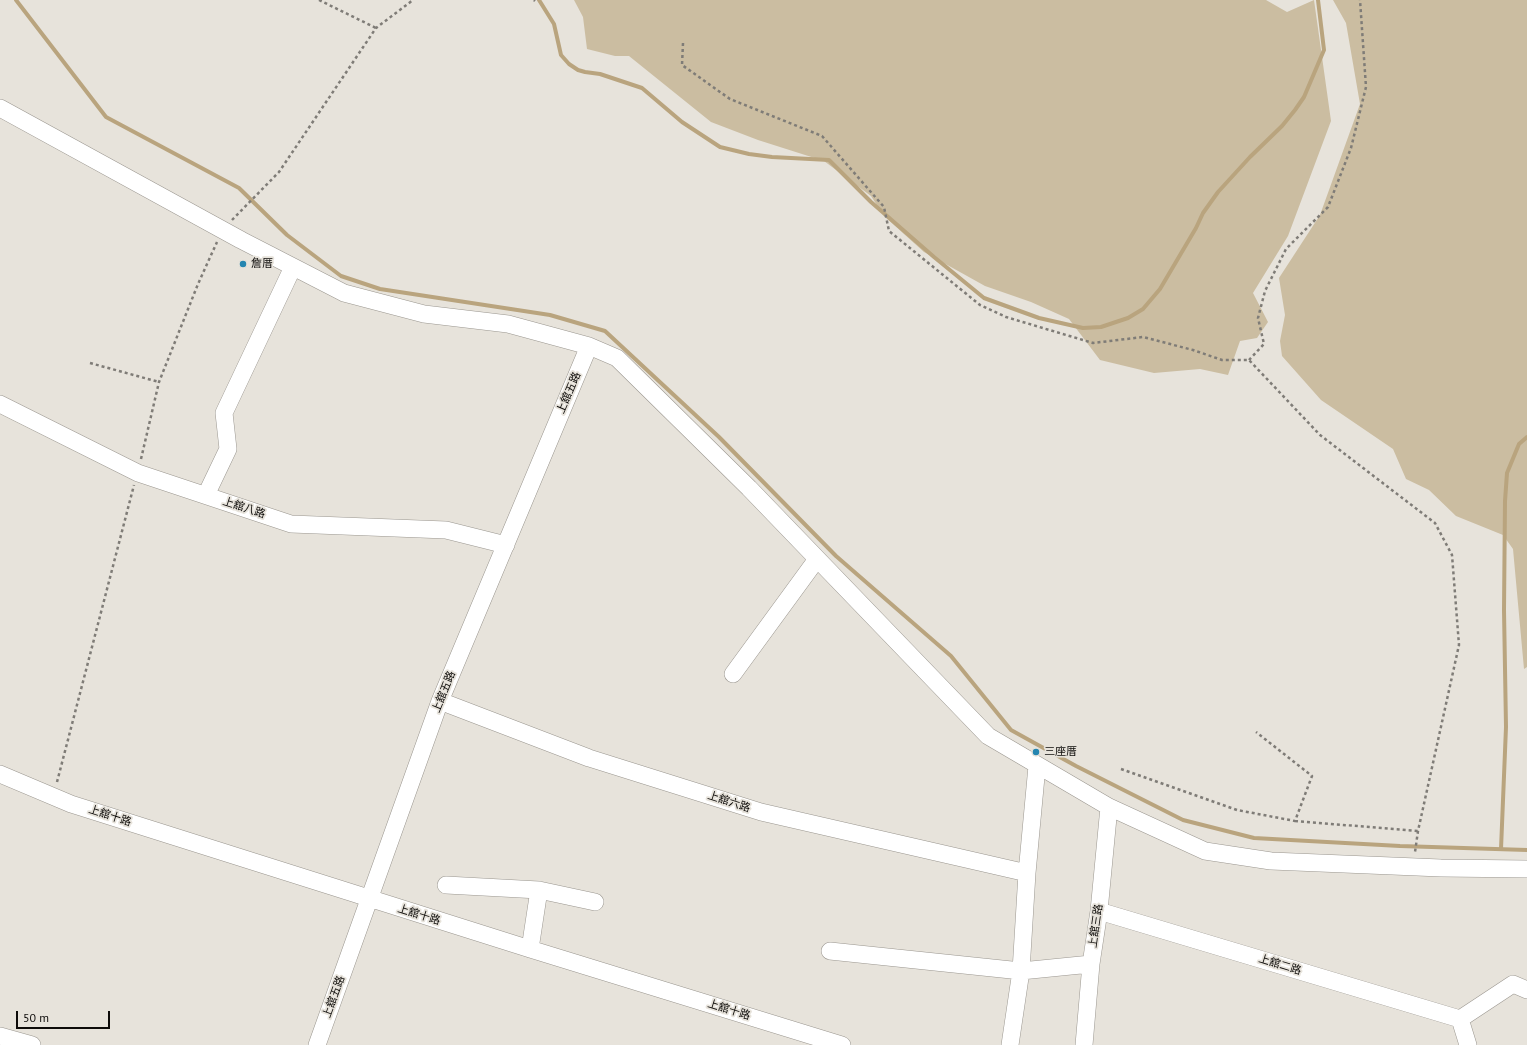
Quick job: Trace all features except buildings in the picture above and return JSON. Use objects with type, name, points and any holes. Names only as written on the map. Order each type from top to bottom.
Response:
[{"type":"street","points":[[0,108],[222,230],[344,293],[424,314],[508,324],[589,346],[618,358],[743,483],[988,736],[1109,807],[1205,851],[1271,861],[1414,867],[1527,869]]},
{"type":"street","points":[[206,495],[228,449],[224,413],[292,267]]},
{"type":"street","name":"上舘五路","points":[[316,1045],[440,701],[589,346]]},
{"type":"street","name":"上舘八路","points":[[0,404],[138,473],[291,524],[446,530],[506,545]]},
{"type":"street","points":[[733,674],[817,559]]},
{"type":"street","name":"上舘六路","points":[[440,701],[590,758],[761,812],[1027,873]]},
{"type":"street","points":[[1010,1045],[1021,971],[1027,873],[1037,766]]},
{"type":"street","name":"上舘十路","points":[[0,774],[71,804],[369,899],[842,1045]]},
{"type":"street","name":"上舘三路","points":[[1084,1045],[1090,964],[1099,911],[1109,807]]},
{"type":"street","points":[[446,886],[539,890],[595,902]]},
{"type":"street","points":[[530,949],[539,890]]},
{"type":"street","name":"上舘二路","points":[[1099,911],[1460,1019]]},
{"type":"street","points":[[830,951],[1021,971],[1090,964]]},
{"type":"street","points":[[1468,1045],[1460,1019],[1513,984],[1527,990]]},
{"type":"street","points":[[0,1036],[32,1045]]},
{"type":"path","points":[[319,0],[376,28]]},
{"type":"path","points":[[54,796],[138,473],[159,382],[198,284],[222,230],[279,172],[376,28],[413,0]]},
{"type":"path","points":[[1249,360],[1264,344],[1258,318],[1265,291],[1286,249],[1328,207],[1351,148],[1366,87],[1360,0]]},
{"type":"path","points":[[683,43],[682,65],[730,99],[822,136],[884,207],[889,231],[980,305],[1006,317],[1093,343],[1143,337],[1193,350],[1222,360],[1249,360],[1320,435],[1435,523],[1452,555],[1459,645],[1418,831],[1414,867]]},
{"type":"path","points":[[90,363],[159,382]]},
{"type":"path","points":[[1256,732],[1312,776],[1294,821]]},
{"type":"path","points":[[1121,769],[1237,810],[1294,821],[1418,831]]},
{"type":"shaded area","points":[[574,0],[1266,0],[1287,12],[1314,0],[1331,121],[1288,236],[1253,293],[1268,322],[1257,338],[1240,341],[1228,375],[1200,369],[1154,373],[1100,360],[1069,319],[1031,302],[985,286],[924,252],[884,216],[871,196],[824,161],[758,140],[711,122],[629,56],[615,56],[587,49],[583,17]]},
{"type":"shaded area","points":[[1333,0],[1527,0],[1527,667],[1524,669],[1513,549],[1503,535],[1456,516],[1429,490],[1406,479],[1393,449],[1321,400],[1282,356],[1280,341],[1285,315],[1279,278],[1320,215],[1360,104],[1346,23]]},
{"type":"waterway","points":[[16,0],[106,117],[239,188],[287,235],[341,276],[380,289],[550,315],[605,331],[719,437],[836,556],[951,656],[1011,730],[1076,766],[1183,820],[1254,838],[1400,846],[1527,850]]},
{"type":"waterway","points":[[539,0],[554,24],[561,55],[569,64],[578,70],[600,74],[642,88],[682,122],[720,147],[749,154],[772,157],[829,160],[871,202],[984,298],[1039,318],[1083,328],[1101,327],[1128,318],[1143,309],[1160,289],[1196,228],[1203,213],[1218,192],[1250,157],[1282,126],[1295,110],[1304,97],[1324,50],[1318,0]]},
{"type":"waterway","points":[[1501,849],[1506,727],[1504,610],[1505,501],[1507,473],[1519,444],[1527,437]]},
{"type":"place","name":"詹厝","points":[[243,264]]},
{"type":"place","name":"三座厝","points":[[1036,752]]}]
